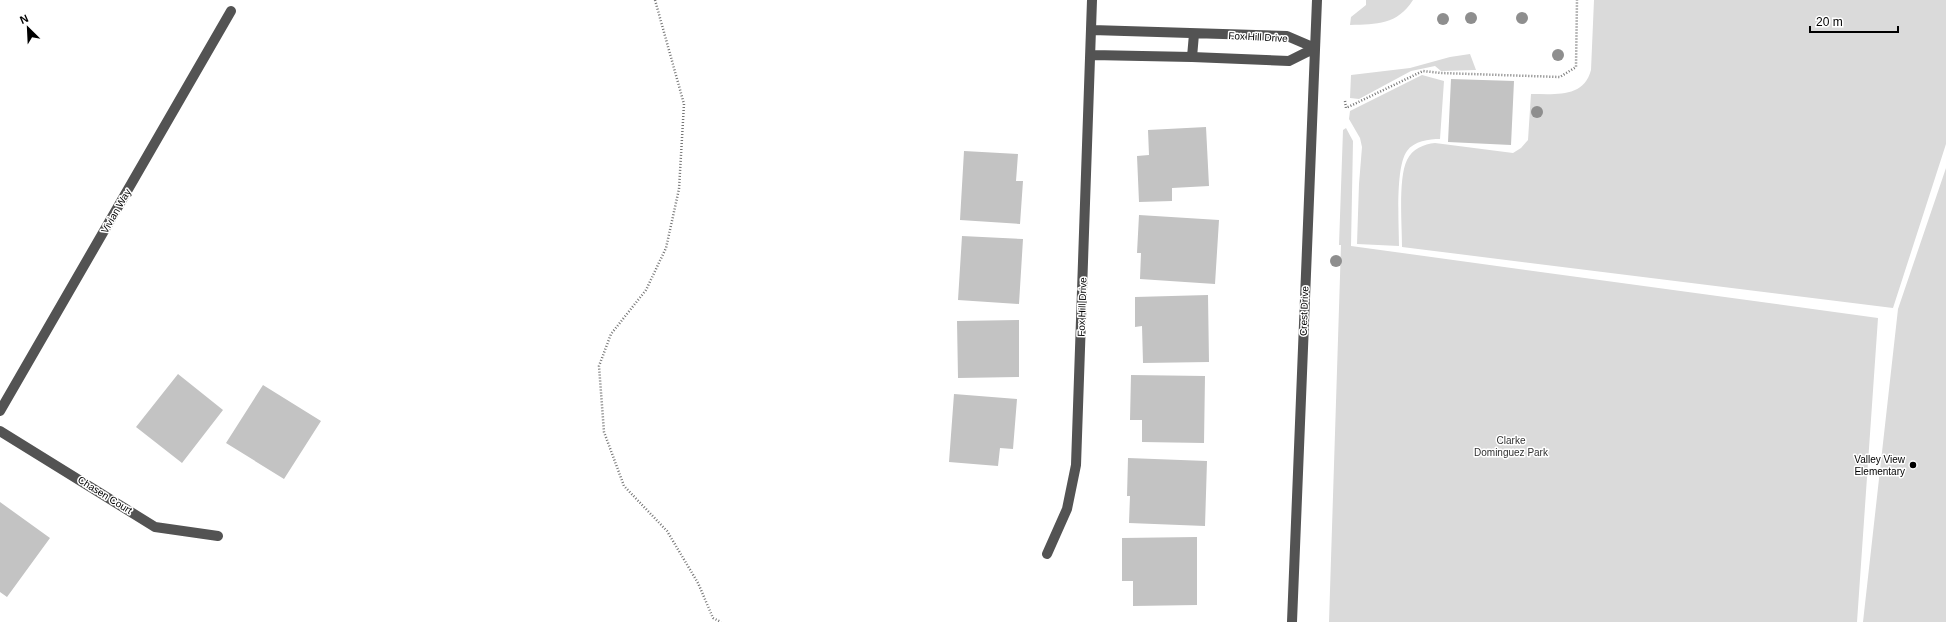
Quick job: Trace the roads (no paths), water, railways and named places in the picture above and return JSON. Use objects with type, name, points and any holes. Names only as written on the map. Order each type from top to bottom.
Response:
[{"type":"street","name":"Fox Hill Drive","points":[[1047,554],[1067,509],[1076,465],[1092,56],[1092,0]]},
{"type":"street","name":"Crest Drive","points":[[1292,622],[1317,0]]},
{"type":"street","name":"Vivian Way","points":[[0,411],[232,11]]},
{"type":"street","name":"Fox Hill Drive","points":[[1092,30],[1287,36],[1315,48]]},
{"type":"street","points":[[1192,57],[1194,34]]},
{"type":"street","points":[[1092,56],[1192,57],[1289,61],[1315,48]]},
{"type":"street","name":"Chasen Court","points":[[0,431],[155,527],[218,536]]},
{"type":"place","name":"Valley View Elementary","points":[[1913,465]]},
{"type":"park label","name":"Clarke Dominguez Park","points":[[1511,446]]}]
